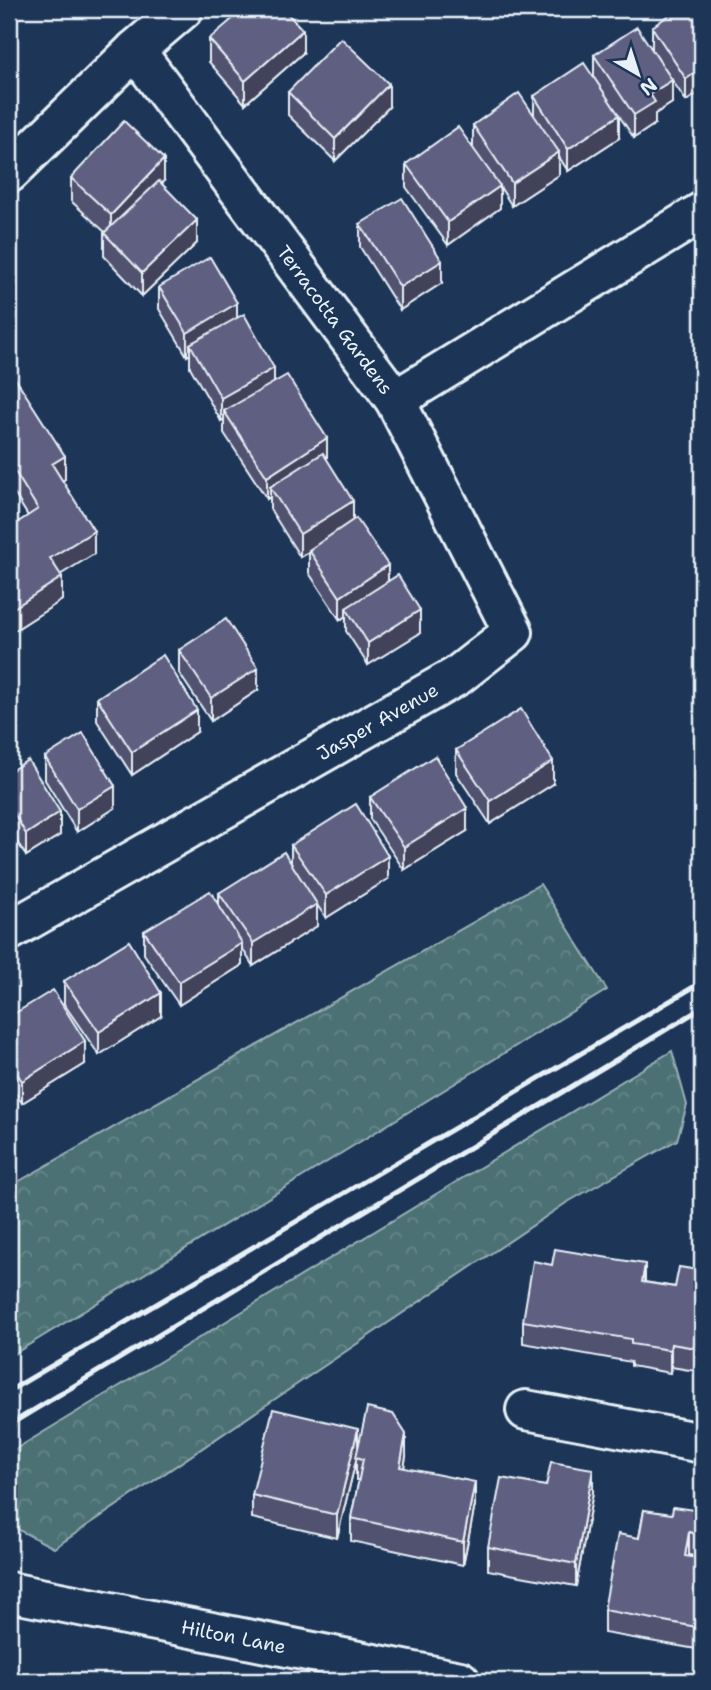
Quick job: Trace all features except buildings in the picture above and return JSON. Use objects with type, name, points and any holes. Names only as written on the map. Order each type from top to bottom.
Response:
[{"type":"street","points":[[9,173],[135,50],[184,9]]},
{"type":"street","name":"Terracotta Gardens","points":[[135,50],[395,400],[702,212]]},
{"type":"street","name":"Jasper Avenue","points":[[9,931],[457,676],[513,632],[395,400]]},
{"type":"street","points":[[526,1410],[702,1443]]},
{"type":"street","name":"Hilton Lane","points":[[9,1592],[460,1681]]},
{"type":"green space","points":[[540,884],[607,990],[9,1357],[9,1187]]},
{"type":"green space","points":[[672,1051],[687,1105],[677,1140],[566,1203],[54,1548],[9,1525],[9,1453]]},
{"type":"railway","points":[[9,1391],[702,982]]},
{"type":"railway","points":[[9,1425],[702,1008]]}]
